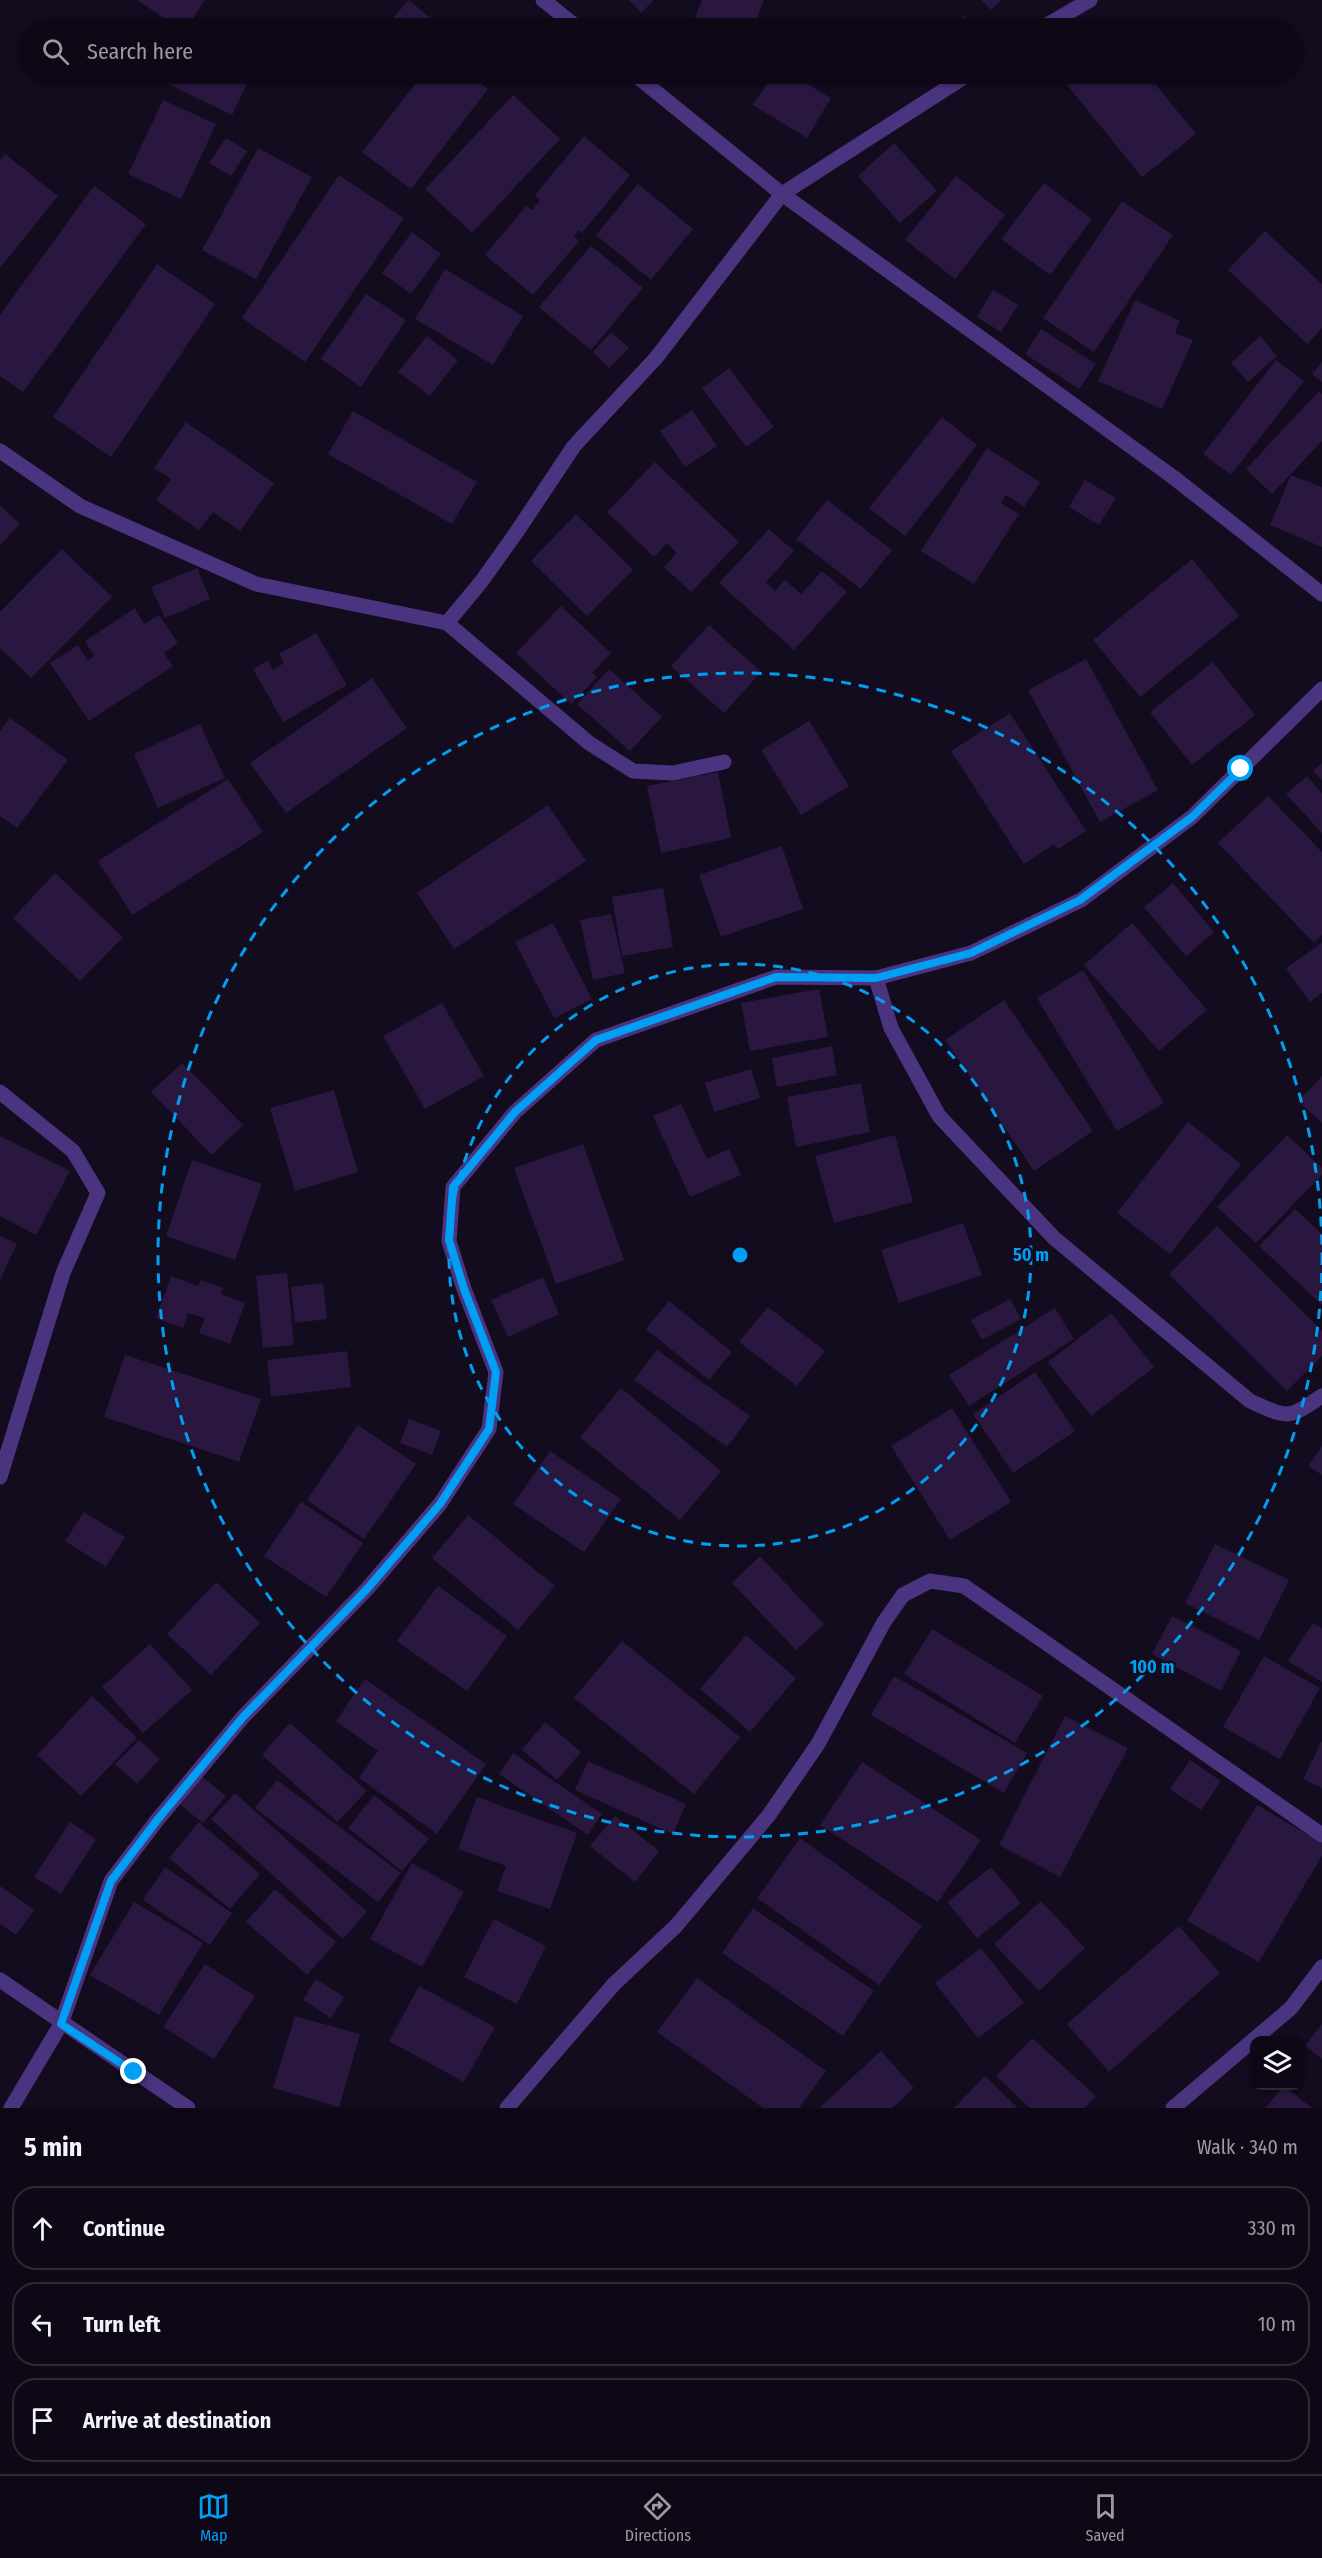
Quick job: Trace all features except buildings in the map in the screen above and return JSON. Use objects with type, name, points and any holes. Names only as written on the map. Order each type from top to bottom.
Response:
[{"type":"street","points":[[543,0],[566,18]]},
{"type":"street","points":[[1059,18],[1089,0]]},
{"type":"street","points":[[646,84],[782,194],[1173,477],[1322,594]]},
{"type":"street","points":[[447,623],[499,557],[574,446],[656,358],[782,194],[953,84]]},
{"type":"street","points":[[0,451],[80,506],[256,584],[447,623],[589,743],[633,771],[673,773],[724,762]]},
{"type":"street","points":[[11,2108],[61,2024],[111,1881],[158,1819],[243,1717],[367,1589],[440,1504],[489,1429],[496,1372],[464,1289],[449,1240],[453,1187],[515,1112],[596,1040],[776,977],[876,978],[971,953],[1080,900],[1192,817],[1322,689]]},
{"type":"street","points":[[876,978],[891,1028],[939,1116],[1054,1238],[1250,1401],[1280,1414],[1297,1413],[1322,1396]]},
{"type":"street","points":[[0,1092],[73,1151],[98,1193],[63,1273],[0,1477]]},
{"type":"street","points":[[507,2108],[614,1984],[676,1926],[769,1815],[818,1744],[890,1613],[903,1595],[930,1581],[964,1586],[1322,1835]]},
{"type":"street","points":[[1173,2108],[1291,2008],[1322,1968]]},
{"type":"street","points":[[0,1980],[61,2024],[188,2108]]},
{"type":"route","points":[[134,2072],[61,2024],[111,1881],[158,1819],[243,1717],[367,1589],[440,1504],[489,1429],[496,1372],[464,1289],[449,1240],[453,1187],[515,1112],[596,1040],[753,985],[776,977],[876,978],[971,953],[1080,900],[1192,817],[1241,769]]}]
